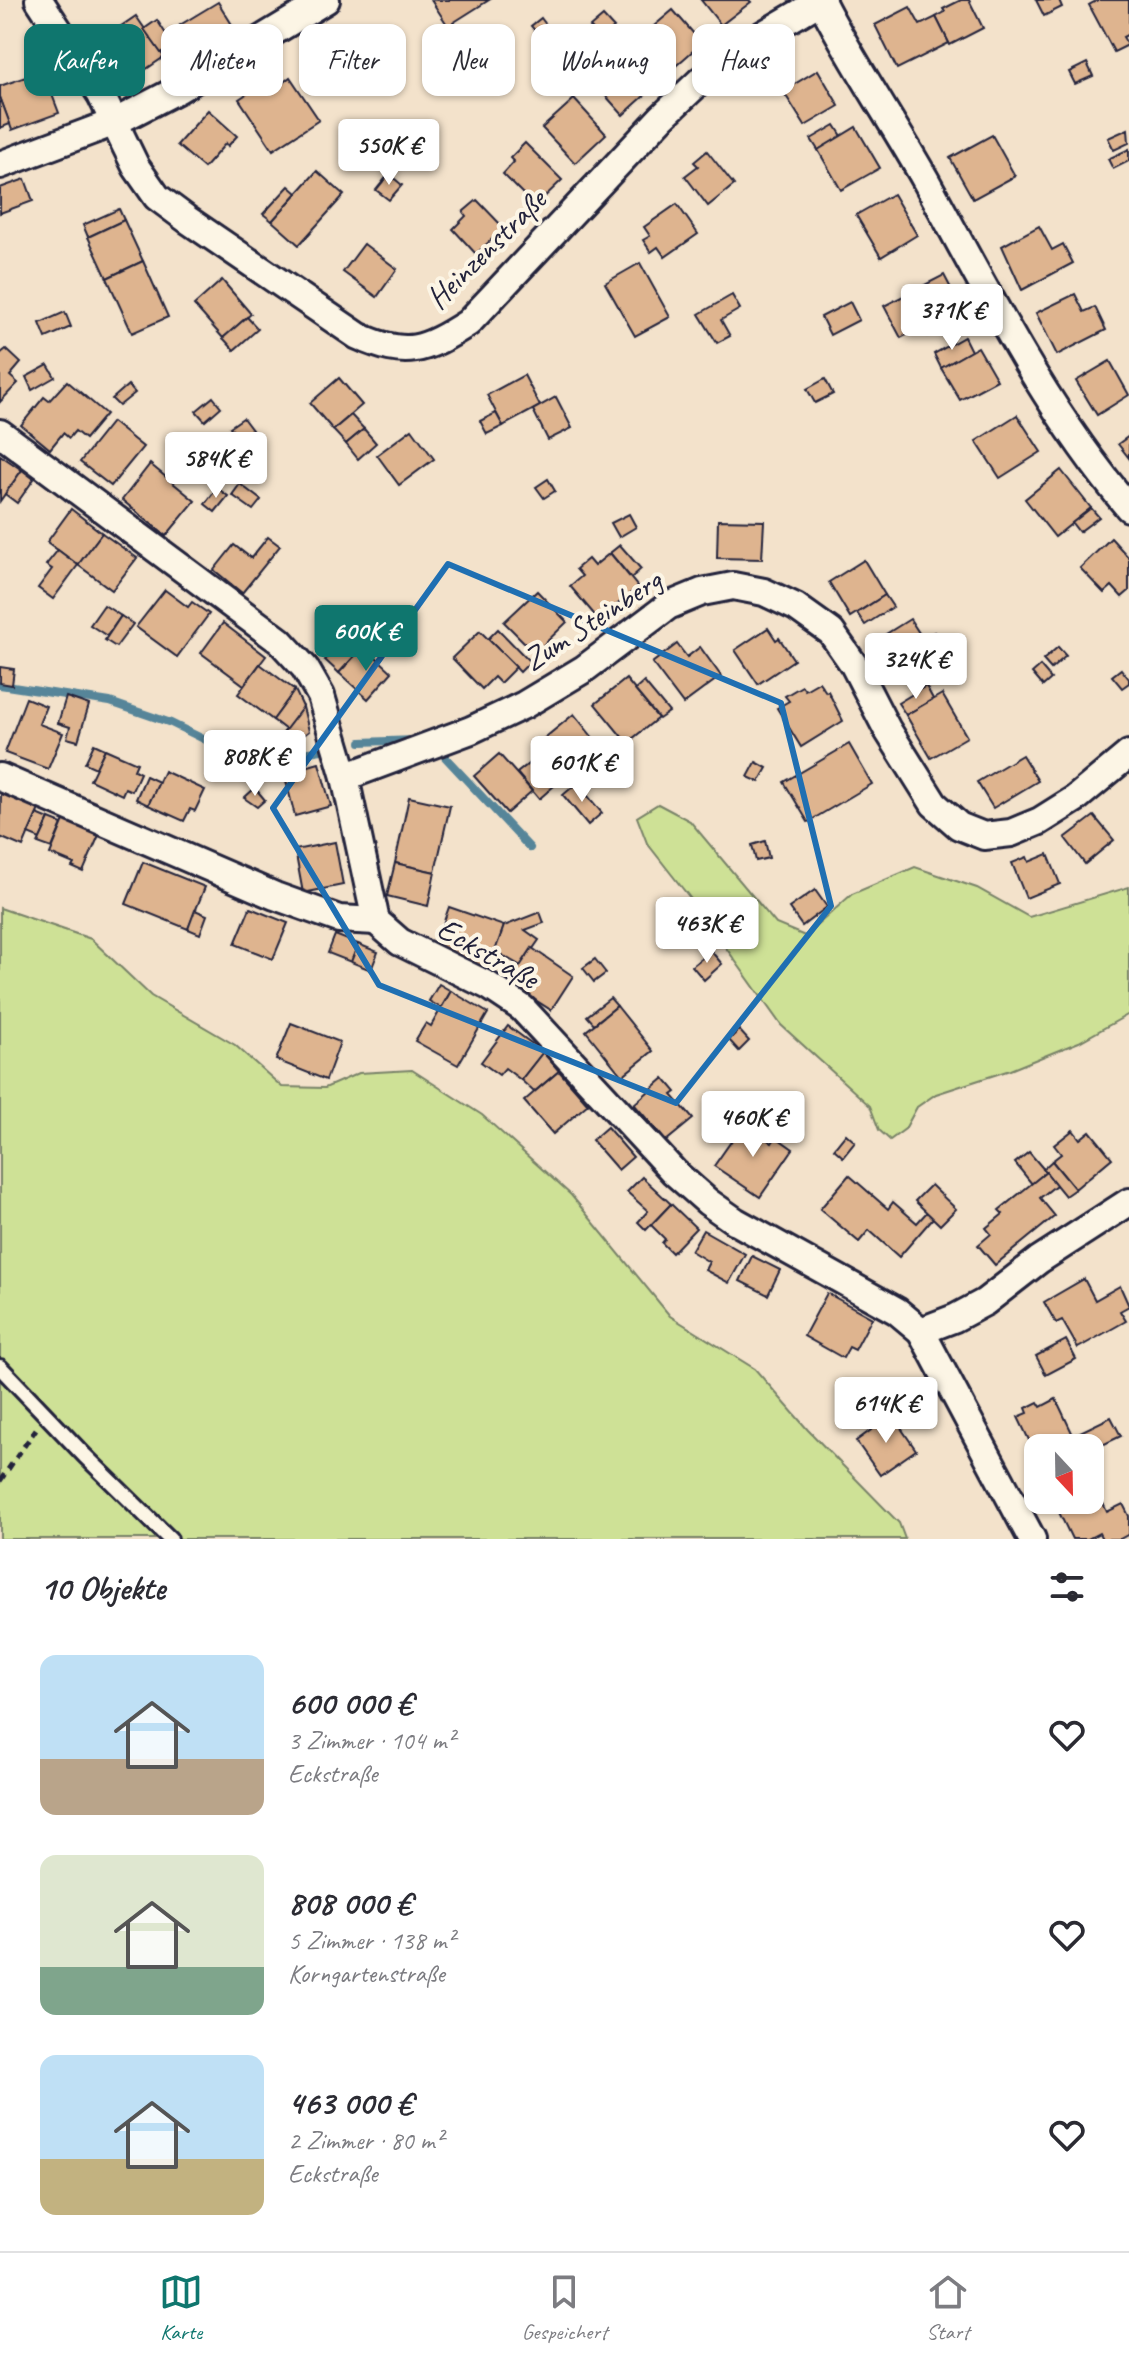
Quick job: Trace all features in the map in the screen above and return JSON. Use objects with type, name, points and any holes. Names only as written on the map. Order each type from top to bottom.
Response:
[{"type":"street","name":"Heinzenstraße","points":[[39,0],[101,95],[136,167],[157,197],[358,336],[386,349],[410,350],[440,341],[468,323],[662,117],[700,81],[764,34],[822,0]]},
{"type":"street","points":[[0,165],[115,122],[179,89],[326,0]]},
{"type":"street","points":[[822,0],[843,44],[903,139],[1027,364],[1077,444],[1129,508]]},
{"type":"street","points":[[0,433],[280,641],[305,668],[321,696],[345,777],[376,921],[339,919],[275,896],[0,777]]},
{"type":"street","name":"Zum Steinberg","points":[[345,777],[471,730],[524,705],[584,669],[668,606],[702,592],[733,586],[764,592],[796,607],[831,632],[854,665],[887,729],[934,804],[959,826],[984,836],[1011,833],[1040,821],[1075,799],[1129,754]]},
{"type":"street","name":"Eckstraße","points":[[376,921],[400,942],[489,986],[522,1008],[674,1172],[708,1202],[735,1221],[897,1311],[921,1331],[1032,1539]]},
{"type":"street","points":[[921,1331],[985,1302],[1039,1260],[1129,1202]]},
{"type":"lane","points":[[0,1367],[170,1539]]},
{"type":"path","points":[[0,1481],[46,1415]]},
{"type":"highlighted area","points":[[448,564],[781,703],[831,906],[676,1103],[379,985],[273,808]]},
{"type":"green space","points":[[658,804],[690,821],[776,924],[805,936],[852,894],[915,867],[977,888],[1029,917],[1129,887],[1129,1014],[1079,1042],[1010,1070],[936,1094],[917,1107],[905,1129],[890,1140],[879,1130],[870,1106],[781,1025],[647,843],[637,817]]},
{"type":"green space","points":[[0,908],[91,939],[151,996],[235,1045],[282,1087],[325,1088],[359,1073],[412,1070],[482,1115],[571,1195],[670,1316],[755,1369],[808,1430],[899,1523],[905,1539],[0,1539]]},
{"type":"building","points":[[431,0],[489,0],[451,24],[447,24]]},
{"type":"building","points":[[701,0],[751,2],[722,24]]},
{"type":"building","points":[[961,0],[969,0],[983,28],[950,45],[936,17],[945,12],[943,9]]},
{"type":"building","points":[[1036,0],[1059,0],[1062,7],[1044,16]]},
{"type":"building","points":[[1098,0],[1129,0],[1129,34],[1123,37],[1128,45],[1114,52],[1089,5]]},
{"type":"building","points":[[218,2],[232,24],[182,24]]},
{"type":"building","points":[[910,7],[920,25],[936,17],[949,43],[897,69],[875,25]]},
{"type":"building","points":[[673,10],[692,32],[692,52],[676,66],[676,24],[656,24]]},
{"type":"building","points":[[136,16],[141,24],[124,24]]},
{"type":"building","points":[[603,16],[610,24],[594,24]]},
{"type":"building","points":[[157,20],[161,26],[161,53],[145,30]]},
{"type":"building","points":[[145,29],[161,53],[161,59],[145,70]]},
{"type":"building","points":[[1087,63],[1093,76],[1075,84],[1069,72]]},
{"type":"building","points":[[818,70],[839,106],[805,126],[786,96],[795,96],[795,84]]},
{"type":"building","points":[[290,77],[299,90],[299,96],[303,96],[319,120],[273,150],[239,99],[244,96],[283,96],[283,83]]},
{"type":"building","points":[[24,78],[24,96],[53,96],[59,113],[12,130],[0,97],[0,86]]},
{"type":"building","points":[[606,96],[644,96],[623,115]]},
{"type":"building","points":[[0,97],[10,124],[0,128]]},
{"type":"building","points":[[574,99],[606,134],[575,163],[542,128]]},
{"type":"building","points":[[208,110],[237,136],[228,146],[226,143],[204,168],[177,145]]},
{"type":"building","points":[[835,125],[842,136],[818,150],[811,139]]},
{"type":"building","points":[[856,127],[880,168],[841,190],[818,150]]},
{"type":"building","points":[[1128,129],[1129,143],[1114,150],[1108,138]]},
{"type":"building","points":[[992,135],[1015,176],[973,199],[950,158]]},
{"type":"building","points":[[525,143],[562,180],[535,206],[503,174],[514,162],[510,158]]},
{"type":"building","points":[[394,147],[407,156],[397,170],[384,161]]},
{"type":"building","points":[[1129,149],[1129,161],[1113,169],[1108,159]]},
{"type":"building","points":[[707,151],[734,185],[708,206],[685,176],[698,166],[694,162]]},
{"type":"building","points":[[317,171],[344,195],[299,245],[272,221]]},
{"type":"building","points":[[389,174],[402,185],[389,200],[376,190]]},
{"type":"building","points":[[25,179],[33,201],[0,213],[0,188]]},
{"type":"building","points":[[289,186],[297,193],[272,221],[263,214]]},
{"type":"building","points":[[893,194],[917,235],[881,257],[856,215]]},
{"type":"building","points":[[477,200],[504,228],[476,254],[453,229],[466,216],[463,212]]},
{"type":"building","points":[[677,204],[698,234],[665,257],[658,247],[651,252],[643,240],[650,236],[644,227]]},
{"type":"building","points":[[119,209],[124,220],[88,237],[83,225]]},
{"type":"building","points":[[124,220],[143,261],[107,278],[88,237]]},
{"type":"building","points":[[1039,226],[1052,250],[1063,244],[1073,263],[1022,290],[1002,246]]},
{"type":"building","points":[[364,244],[397,269],[377,297],[343,272]]},
{"type":"building","points":[[143,261],[168,317],[132,333],[107,278]]},
{"type":"building","points":[[640,263],[670,317],[635,336],[605,283]]},
{"type":"building","points":[[944,275],[966,317],[928,336],[923,326],[901,338],[884,306]]},
{"type":"building","points":[[222,280],[251,314],[223,338],[194,305]]},
{"type":"building","points":[[1075,294],[1084,312],[1095,307],[1106,330],[1057,355],[1036,313]]},
{"type":"building","points":[[732,295],[740,309],[721,320],[730,336],[717,343],[699,314]]},
{"type":"building","points":[[850,302],[859,320],[830,335],[821,317]]},
{"type":"building","points":[[65,312],[71,327],[46,338],[40,323]]},
{"type":"building","points":[[247,317],[258,329],[234,350],[223,338]]},
{"type":"building","points":[[964,337],[971,351],[941,368],[934,354]]},
{"type":"building","points":[[978,347],[997,380],[960,400],[941,368]]},
{"type":"building","points":[[6,349],[21,363],[10,376],[18,383],[0,402],[0,354]]},
{"type":"building","points":[[1110,361],[1129,395],[1097,415],[1076,381]]},
{"type":"building","points":[[48,365],[55,377],[32,390],[26,377]]},
{"type":"building","points":[[524,375],[540,406],[503,426],[487,395]]},
{"type":"building","points":[[339,378],[362,405],[333,430],[310,403]]},
{"type":"building","points":[[825,379],[833,394],[815,403],[807,389]]},
{"type":"building","points":[[67,381],[106,414],[85,439],[75,431],[69,438],[63,433],[50,449],[21,425],[44,397],[49,401]]},
{"type":"building","points":[[128,385],[135,393],[119,406],[112,399]]},
{"type":"building","points":[[213,397],[221,407],[205,421],[196,411]]},
{"type":"building","points":[[556,397],[572,428],[548,440],[533,410]]},
{"type":"building","points":[[496,413],[503,426],[487,434],[480,421]]},
{"type":"building","points":[[351,415],[364,429],[346,444],[333,430]]},
{"type":"building","points":[[1017,415],[1041,452],[1000,478],[976,441]]},
{"type":"building","points":[[243,418],[252,430],[239,439],[230,427]]},
{"type":"building","points":[[112,422],[143,447],[111,486],[80,462]]},
{"type":"building","points":[[364,429],[376,443],[358,459],[346,444]]},
{"type":"building","points":[[412,429],[434,459],[399,485],[377,455]]},
{"type":"building","points":[[1129,436],[1129,458],[1118,444]]},
{"type":"building","points":[[0,455],[22,470],[0,501]]},
{"type":"building","points":[[150,464],[195,501],[166,536],[122,500]]},
{"type":"building","points":[[22,470],[34,479],[17,503],[5,494]]},
{"type":"building","points":[[1061,470],[1091,508],[1055,537],[1025,499]]},
{"type":"building","points":[[548,479],[555,491],[544,498],[536,487]]},
{"type":"building","points":[[240,484],[261,500],[253,510],[232,495]]},
{"type":"building","points":[[217,488],[228,496],[215,512],[205,504]]},
{"type":"building","points":[[1091,508],[1099,517],[1079,532],[1072,523]]},
{"type":"building","points":[[71,509],[102,533],[78,565],[47,542]]},
{"type":"building","points":[[629,514],[636,527],[619,537],[611,523]]},
{"type":"building","points":[[718,520],[764,521],[762,559],[717,558]]},
{"type":"building","points":[[102,533],[137,558],[112,590],[78,565]]},
{"type":"building","points":[[268,537],[280,546],[242,593],[214,570],[234,545],[251,558]]},
{"type":"building","points":[[1111,538],[1129,558],[1129,591],[1122,597],[1112,586],[1104,593],[1080,568]]},
{"type":"building","points":[[620,545],[641,569],[631,578],[610,553]]},
{"type":"building","points":[[58,550],[78,565],[53,599],[38,588],[52,569],[46,565]]},
{"type":"building","points":[[610,553],[638,587],[599,620],[570,586],[582,576],[576,569],[588,559],[594,566]]},
{"type":"building","points":[[864,560],[885,595],[850,617],[829,582]]},
{"type":"building","points":[[165,590],[188,607],[192,602],[209,614],[177,657],[136,627]]},
{"type":"building","points":[[537,591],[567,622],[535,653],[504,622]]},
{"type":"building","points":[[885,595],[893,607],[865,625],[857,613]]},
{"type":"building","points":[[104,605],[121,616],[107,636],[90,625]]},
{"type":"building","points":[[121,616],[133,624],[116,647],[105,640]]},
{"type":"building","points":[[910,619],[923,639],[934,632],[945,648],[902,676],[893,661],[885,667],[870,644]]},
{"type":"building","points":[[223,623],[266,656],[244,685],[201,653]]},
{"type":"building","points":[[768,628],[794,660],[758,684],[735,650]]},
{"type":"building","points":[[498,629],[530,662],[520,672],[488,639]]},
{"type":"building","points":[[480,631],[516,667],[500,683],[494,677],[482,689],[452,658]]},
{"type":"building","points":[[356,639],[364,646],[339,673],[325,660],[341,642],[347,648]]},
{"type":"building","points":[[677,644],[687,657],[700,647],[721,676],[683,704],[652,663]]},
{"type":"building","points":[[364,646],[392,672],[368,699],[339,673]]},
{"type":"building","points":[[1058,647],[1066,656],[1051,669],[1043,660]]},
{"type":"building","points":[[260,664],[295,690],[273,720],[238,694]]},
{"type":"building","points":[[1040,666],[1051,679],[1043,686],[1032,673]]},
{"type":"building","points":[[0,667],[14,669],[12,685],[0,683]]},
{"type":"building","points":[[1121,669],[1129,679],[1129,683],[1122,688],[1112,676]]},
{"type":"building","points":[[626,679],[658,718],[627,743],[595,704]]},
{"type":"building","points":[[644,682],[669,712],[659,719],[635,690]]},
{"type":"building","points":[[819,682],[828,691],[843,721],[801,747],[777,708],[789,701],[785,696],[802,686],[805,690]]},
{"type":"building","points":[[926,686],[933,699],[906,715],[898,703]]},
{"type":"building","points":[[295,690],[303,707],[286,730],[273,720]]},
{"type":"building","points":[[942,694],[967,737],[931,758],[906,715]]},
{"type":"building","points":[[66,697],[89,705],[78,741],[67,738],[70,727],[58,723]]},
{"type":"building","points":[[26,698],[46,706],[39,724],[63,733],[48,769],[5,753]]},
{"type":"building","points":[[303,707],[309,731],[291,745],[280,737]]},
{"type":"building","points":[[574,714],[598,744],[564,770],[541,741]]},
{"type":"building","points":[[94,744],[105,749],[96,768],[85,763]]},
{"type":"building","points":[[849,744],[872,784],[808,822],[784,782]]},
{"type":"building","points":[[105,749],[137,763],[134,770],[140,773],[132,791],[125,788],[122,795],[90,780]]},
{"type":"building","points":[[499,754],[532,791],[507,813],[474,776]]},
{"type":"building","points":[[1022,755],[1038,781],[993,808],[977,782]]},
{"type":"building","points":[[532,761],[554,786],[539,799],[517,773]]},
{"type":"building","points":[[756,762],[767,768],[759,782],[748,777]]},
{"type":"building","points":[[319,763],[331,806],[295,816],[284,773]]},
{"type":"building","points":[[164,771],[205,790],[195,811],[190,809],[184,821],[148,805]]},
{"type":"building","points":[[146,776],[159,782],[148,805],[136,799]]},
{"type":"building","points":[[577,783],[602,813],[588,825],[563,795]]},
{"type":"building","points":[[255,788],[265,800],[257,807],[244,798]]},
{"type":"building","points":[[1,793],[39,809],[23,847],[0,837]]},
{"type":"building","points":[[409,797],[450,806],[435,872],[395,863]]},
{"type":"building","points":[[37,814],[49,819],[40,839],[28,834]]},
{"type":"building","points":[[1094,816],[1114,840],[1085,864],[1065,838]]},
{"type":"building","points":[[49,819],[62,824],[52,848],[38,843]]},
{"type":"building","points":[[64,820],[99,835],[83,872],[72,867],[74,864],[50,854]]},
{"type":"building","points":[[765,841],[769,858],[756,861],[752,845]]},
{"type":"building","points":[[335,842],[343,885],[303,893],[295,850]]},
{"type":"building","points":[[1048,854],[1060,884],[1026,898],[1012,863],[1027,857],[1029,862]]},
{"type":"building","points":[[143,862],[205,887],[188,929],[126,904]]},
{"type":"building","points":[[395,863],[435,872],[428,906],[387,896]]},
{"type":"building","points":[[815,890],[827,907],[802,926],[789,908]]},
{"type":"building","points":[[449,907],[504,926],[489,972],[435,947]]},
{"type":"building","points":[[250,908],[288,923],[273,959],[235,944]]},
{"type":"building","points":[[195,910],[207,915],[200,934],[188,929]]},
{"type":"building","points":[[540,912],[544,923],[525,930],[539,940],[521,966],[495,951],[504,926]]},
{"type":"building","points":[[335,935],[358,944],[351,962],[328,953]]},
{"type":"building","points":[[358,944],[378,952],[371,970],[351,962]]},
{"type":"building","points":[[532,948],[573,976],[551,1010],[509,983]]},
{"type":"building","points":[[711,951],[722,964],[704,980],[692,966]]},
{"type":"building","points":[[595,959],[606,973],[594,982],[583,968]]},
{"type":"building","points":[[439,984],[451,991],[441,1008],[429,1001]]},
{"type":"building","points":[[451,991],[488,1013],[458,1065],[415,1041],[426,1023],[431,1026]]},
{"type":"building","points":[[610,998],[617,1006],[594,1024],[587,1016]]},
{"type":"building","points":[[617,1006],[653,1051],[622,1076],[586,1031]]},
{"type":"building","points":[[291,1023],[340,1042],[326,1080],[276,1060]]},
{"type":"building","points":[[508,1026],[543,1052],[521,1080],[505,1068],[499,1075],[481,1062]]},
{"type":"building","points":[[739,1030],[749,1041],[739,1051],[729,1040]]},
{"type":"building","points":[[543,1052],[559,1071],[534,1092],[521,1080]]},
{"type":"building","points":[[559,1071],[588,1104],[553,1134],[524,1101]]},
{"type":"building","points":[[664,1078],[676,1092],[672,1095],[693,1119],[666,1141],[634,1104]]},
{"type":"building","points":[[744,1123],[772,1143],[776,1137],[793,1149],[760,1197],[714,1166]]},
{"type":"building","points":[[607,1127],[633,1157],[618,1170],[592,1140]]},
{"type":"building","points":[[1073,1130],[1080,1139],[1090,1131],[1112,1158],[1075,1189],[1052,1161],[1061,1154],[1054,1145]]},
{"type":"building","points":[[846,1134],[855,1142],[843,1157],[834,1149]]},
{"type":"building","points":[[1029,1152],[1046,1172],[1032,1184],[1015,1163]]},
{"type":"building","points":[[1052,1161],[1075,1189],[1065,1196],[1043,1169]]},
{"type":"building","points":[[1046,1172],[1056,1185],[1040,1198],[1055,1216],[995,1265],[978,1245],[991,1234],[986,1228],[1003,1214],[999,1210]]},
{"type":"building","points":[[849,1175],[888,1209],[893,1202],[917,1223],[927,1212],[933,1218],[899,1257],[869,1230],[859,1242],[820,1209]]},
{"type":"building","points":[[642,1177],[671,1204],[646,1230],[638,1222],[648,1211],[627,1192]]},
{"type":"building","points":[[931,1185],[956,1209],[940,1225],[915,1201]]},
{"type":"building","points":[[671,1204],[696,1228],[672,1253],[662,1243],[665,1239],[651,1225]]},
{"type":"building","points":[[703,1230],[745,1254],[729,1283],[705,1270],[709,1262],[691,1251]]},
{"type":"building","points":[[752,1256],[780,1270],[768,1295],[740,1281]]},
{"type":"building","points":[[1084,1279],[1095,1300],[1120,1286],[1129,1306],[1120,1311],[1126,1321],[1078,1348],[1062,1320],[1056,1323],[1044,1302]]},
{"type":"building","points":[[827,1293],[872,1318],[855,1350],[849,1347],[843,1358],[804,1336]]},
{"type":"building","points":[[1066,1340],[1076,1359],[1046,1375],[1036,1356]]},
{"type":"building","points":[[1056,1399],[1073,1434],[1026,1434],[1018,1417],[1028,1413],[1026,1408],[1038,1402],[1041,1407]]},
{"type":"building","points":[[892,1415],[916,1450],[880,1475],[856,1441]]},
{"type":"building","points":[[1111,1417],[1121,1436],[1104,1444],[1104,1434],[1076,1434]]},
{"type":"building","points":[[1123,1504],[1129,1516],[1129,1534],[1120,1539],[1102,1539],[1099,1533],[1088,1539],[1072,1539],[1060,1514],[1104,1514],[1104,1506],[1107,1512]]},
{"type":"waterway","points":[[0,685],[110,702],[171,723],[234,754],[270,759],[321,750]]},
{"type":"waterway","points":[[361,742],[415,740]]},
{"type":"waterway","points":[[445,757],[530,848]]}]
